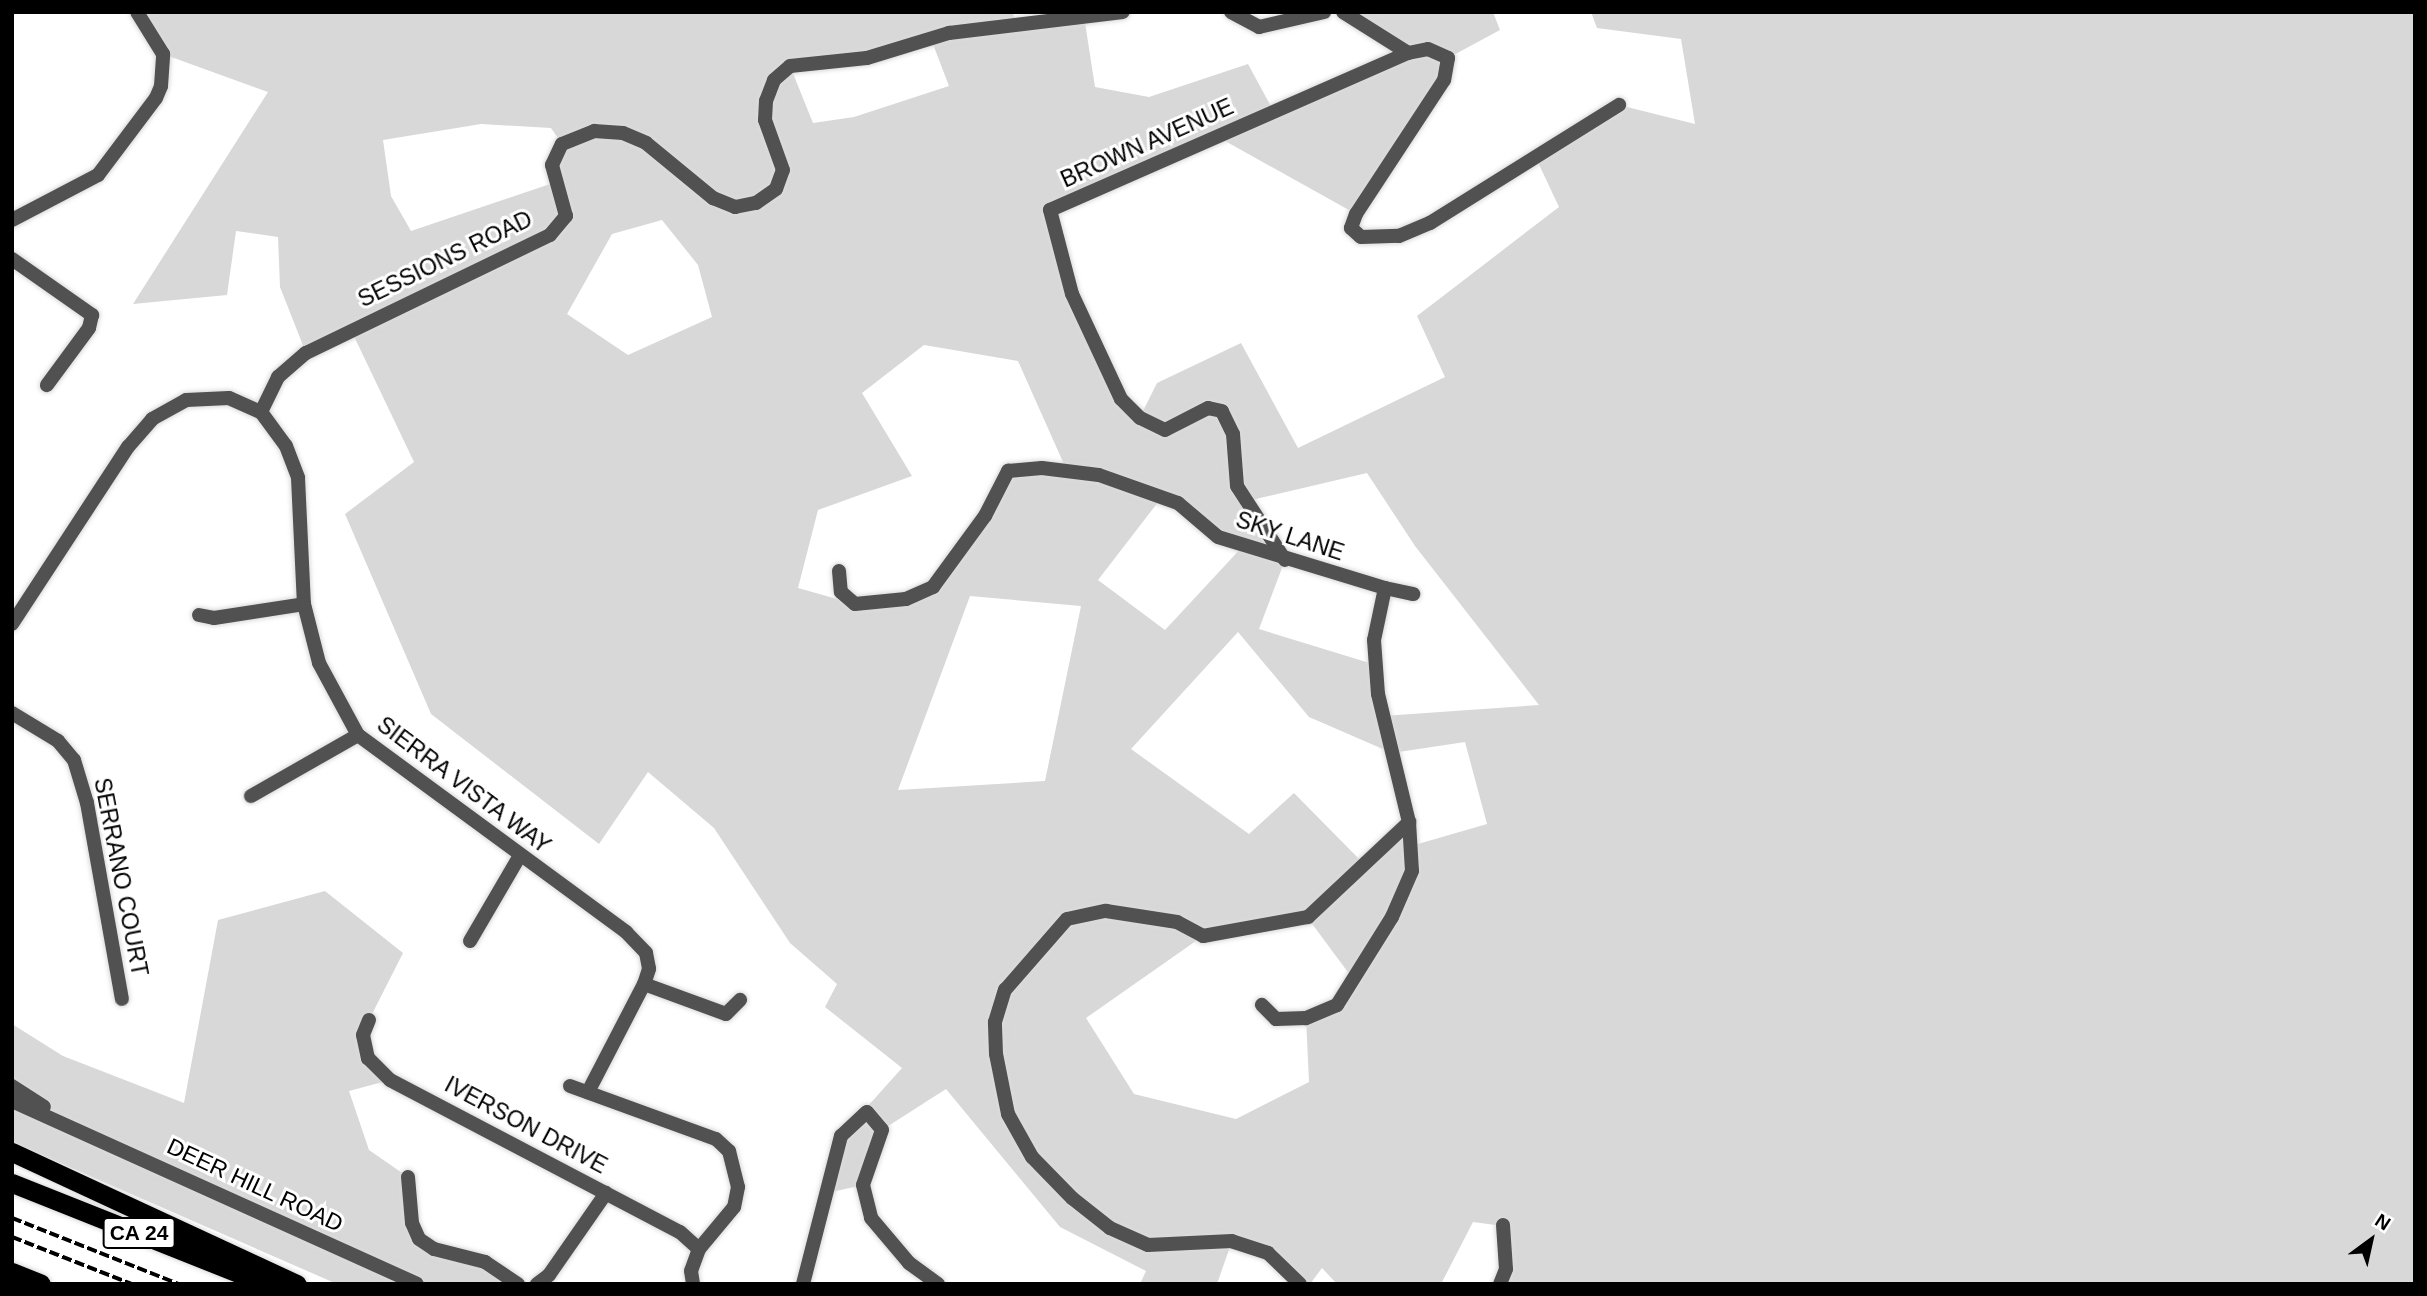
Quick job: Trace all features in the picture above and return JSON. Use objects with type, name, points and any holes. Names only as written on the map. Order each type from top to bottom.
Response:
[{"type":"highway","points":[[12,1152],[297,1284]]},
{"type":"highway","name":"CA 24","points":[[12,1183],[266,1284]]},
{"type":"highway","points":[[12,1272],[41,1284]]},
{"type":"street","points":[[12,220],[98,175],[156,98],[161,86],[163,54],[137,12]]},
{"type":"street","points":[[1014,18],[1123,12]]},
{"type":"street","points":[[1231,12],[1259,27],[1324,12]]},
{"type":"street","points":[[1343,12],[1408,53],[1428,49],[1448,58],[1444,80],[1356,214],[1351,228],[1361,237],[1399,236],[1430,223],[1619,105]]},
{"type":"street","name":"SESSIONS ROAD","points":[[261,412],[278,377],[306,353],[550,235],[566,216],[552,165],[562,144],[594,131],[623,133],[646,143],[713,198],[735,207],[756,203],[775,189],[783,170],[765,120],[766,101],[774,80],[790,66],[867,58],[949,33],[1014,18]]},
{"type":"street","name":"BROWN AVENUE","points":[[1286,560],[1237,486],[1233,434],[1222,411],[1208,408],[1165,430],[1140,418],[1121,399],[1072,294],[1050,210],[1408,53]]},
{"type":"street","points":[[12,259],[92,315],[89,328],[47,385]]},
{"type":"street","points":[[12,624],[128,447],[152,419],[187,400],[229,398],[261,412]]},
{"type":"street","name":"SIERRA VISTA WAY","points":[[261,412],[286,446],[298,478],[304,604],[319,663],[358,735],[519,857],[626,932],[646,953],[649,969],[644,984]]},
{"type":"street","name":"SKY LANE","points":[[839,571],[841,592],[855,604],[906,599],[933,587],[974,533],[1008,471],[1042,468],[1099,475],[1178,503],[1218,537],[1286,560],[1413,594]]},
{"type":"street","points":[[1262,1005],[1276,1019],[1306,1018],[1337,1005],[1392,917],[1412,871],[1409,822],[1378,694],[1374,640],[1385,588]]},
{"type":"street","points":[[199,615],[214,618],[304,604]]},
{"type":"street","name":"SERRANO COURT","points":[[12,713],[58,741],[74,760],[87,803],[122,999]]},
{"type":"street","points":[[251,796],[358,735]]},
{"type":"street","points":[[1300,1284],[1268,1253],[1232,1241],[1148,1245],[1110,1228],[1072,1198],[1032,1157],[1009,1114],[996,1054],[995,1022],[1005,990],[1067,919],[1106,911],[1177,922],[1203,936],[1308,918],[1409,822]]},
{"type":"street","points":[[470,941],[519,857]]},
{"type":"street","points":[[588,1092],[644,984],[726,1014],[740,1000]]},
{"type":"street","name":"IVERSON DRIVE","points":[[369,1020],[363,1035],[369,1058],[390,1080],[680,1232],[699,1249]]},
{"type":"street","name":"DEER HILL ROAD","points":[[12,1086],[74,1127]]},
{"type":"street","points":[[570,1086],[716,1139],[729,1151],[738,1187],[734,1207],[699,1249],[691,1271],[693,1284]]},
{"type":"street","name":"DEER HILL ROAD","points":[[12,1101],[417,1284]]},
{"type":"street","points":[[803,1284],[841,1136],[867,1112],[881,1130],[863,1185],[871,1217],[909,1263],[938,1284]]},
{"type":"street","points":[[408,1177],[412,1223],[419,1239],[434,1250],[485,1262],[518,1284]]},
{"type":"street","points":[[537,1284],[549,1275],[606,1193]]},
{"type":"street","points":[[1500,1284],[1506,1269],[1503,1225]]},
{"type":"shaded area","points":[[137,12],[1013,12],[1015,23],[1084,16],[1095,87],[1149,97],[1248,64],[1274,112],[1407,54],[1343,12],[1493,12],[1500,30],[1448,58],[1444,80],[1356,214],[1218,137],[1050,210],[1072,294],[1121,399],[1140,417],[1157,383],[1241,343],[1298,448],[1445,377],[1417,316],[1559,207],[1535,156],[1619,105],[1695,124],[1681,39],[1597,28],[1591,12],[2415,12],[2415,1284],[1500,1284],[1503,1226],[1473,1222],[1441,1284],[1337,1284],[1322,1268],[1310,1284],[1300,1284],[1285,1265],[1232,1241],[1217,1284],[1140,1284],[1146,1271],[1060,1227],[946,1089],[882,1130],[863,1185],[827,1193],[841,1136],[902,1068],[825,1007],[837,984],[790,943],[714,828],[648,772],[599,844],[431,714],[345,514],[414,462],[351,330],[306,353],[280,287],[278,237],[236,231],[227,295],[133,304],[268,92],[163,54]],"holes":[[[931,39],[949,86],[854,117],[813,123],[790,66]],[[481,124],[551,128],[562,144],[553,183],[411,231],[391,196],[383,140]],[[662,220],[698,265],[712,317],[628,355],[567,314],[612,234]],[[924,345],[1018,361],[1067,471],[1008,471],[933,587],[855,604],[798,588],[818,510],[912,476],[862,393]],[[1367,473],[1415,546],[1539,705],[1383,716],[1376,665],[1259,629],[1285,560],[1247,501]],[[1162,497],[1243,546],[1165,630],[1098,580]],[[970,596],[1081,606],[1045,781],[898,790]],[[1238,632],[1309,717],[1392,753],[1465,742],[1487,824],[1411,846],[1409,822],[1364,864],[1294,793],[1249,834],[1131,749]],[[1307,917],[1353,979],[1337,1005],[1306,1018],[1309,1082],[1236,1119],[1134,1094],[1086,1018],[1203,936]]]},
{"type":"shaded area","points":[[325,891],[403,953],[369,1020],[369,1058],[390,1080],[349,1091],[369,1150],[408,1177],[419,1239],[518,1284],[337,1284],[12,1142],[12,1024],[63,1056],[184,1103],[218,920]]},
{"type":"railway","points":[[12,1218],[179,1284]]},
{"type":"railway","points":[[12,1237],[132,1284]]}]
